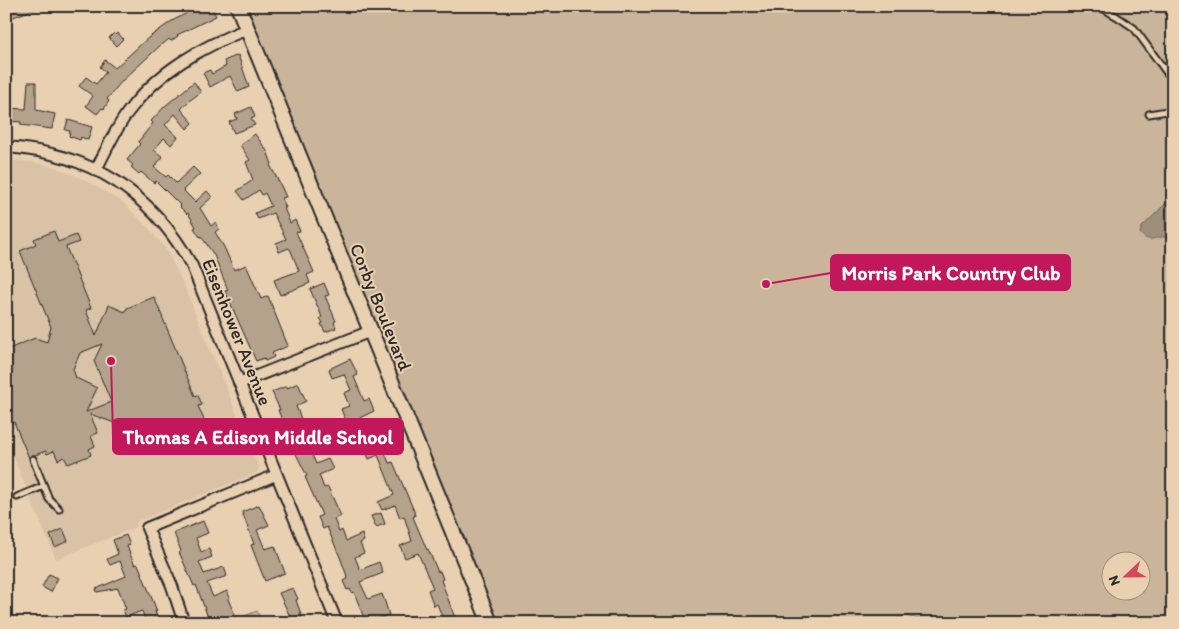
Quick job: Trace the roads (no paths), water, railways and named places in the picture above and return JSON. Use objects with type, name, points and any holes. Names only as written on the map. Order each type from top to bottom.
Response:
[{"type":"street","name":"Corby Boulevard","points":[[238,6],[490,623]]},
{"type":"street","points":[[96,170],[128,112],[154,84],[196,52],[214,42],[247,29]]},
{"type":"street","name":"Eisenhower Avenue","points":[[6,147],[44,151],[69,158],[96,170],[131,190],[163,222],[182,249],[192,266],[337,623]]},
{"type":"street","points":[[240,383],[371,331]]},
{"type":"street","points":[[184,623],[172,586],[147,528],[276,475]]},
{"type":"lane","points":[[1099,6],[1134,28],[1167,73],[1173,77]]},
{"type":"lane","points":[[1149,114],[1173,110]]},
{"type":"lane","points":[[33,458],[49,499],[59,509]]},
{"type":"lane","points":[[17,496],[44,486]]},
{"type":"place","name":"Morris Park Country Club","points":[[766,284]]},
{"type":"place","name":"Thomas A Edison Middle School","points":[[111,361]]}]
